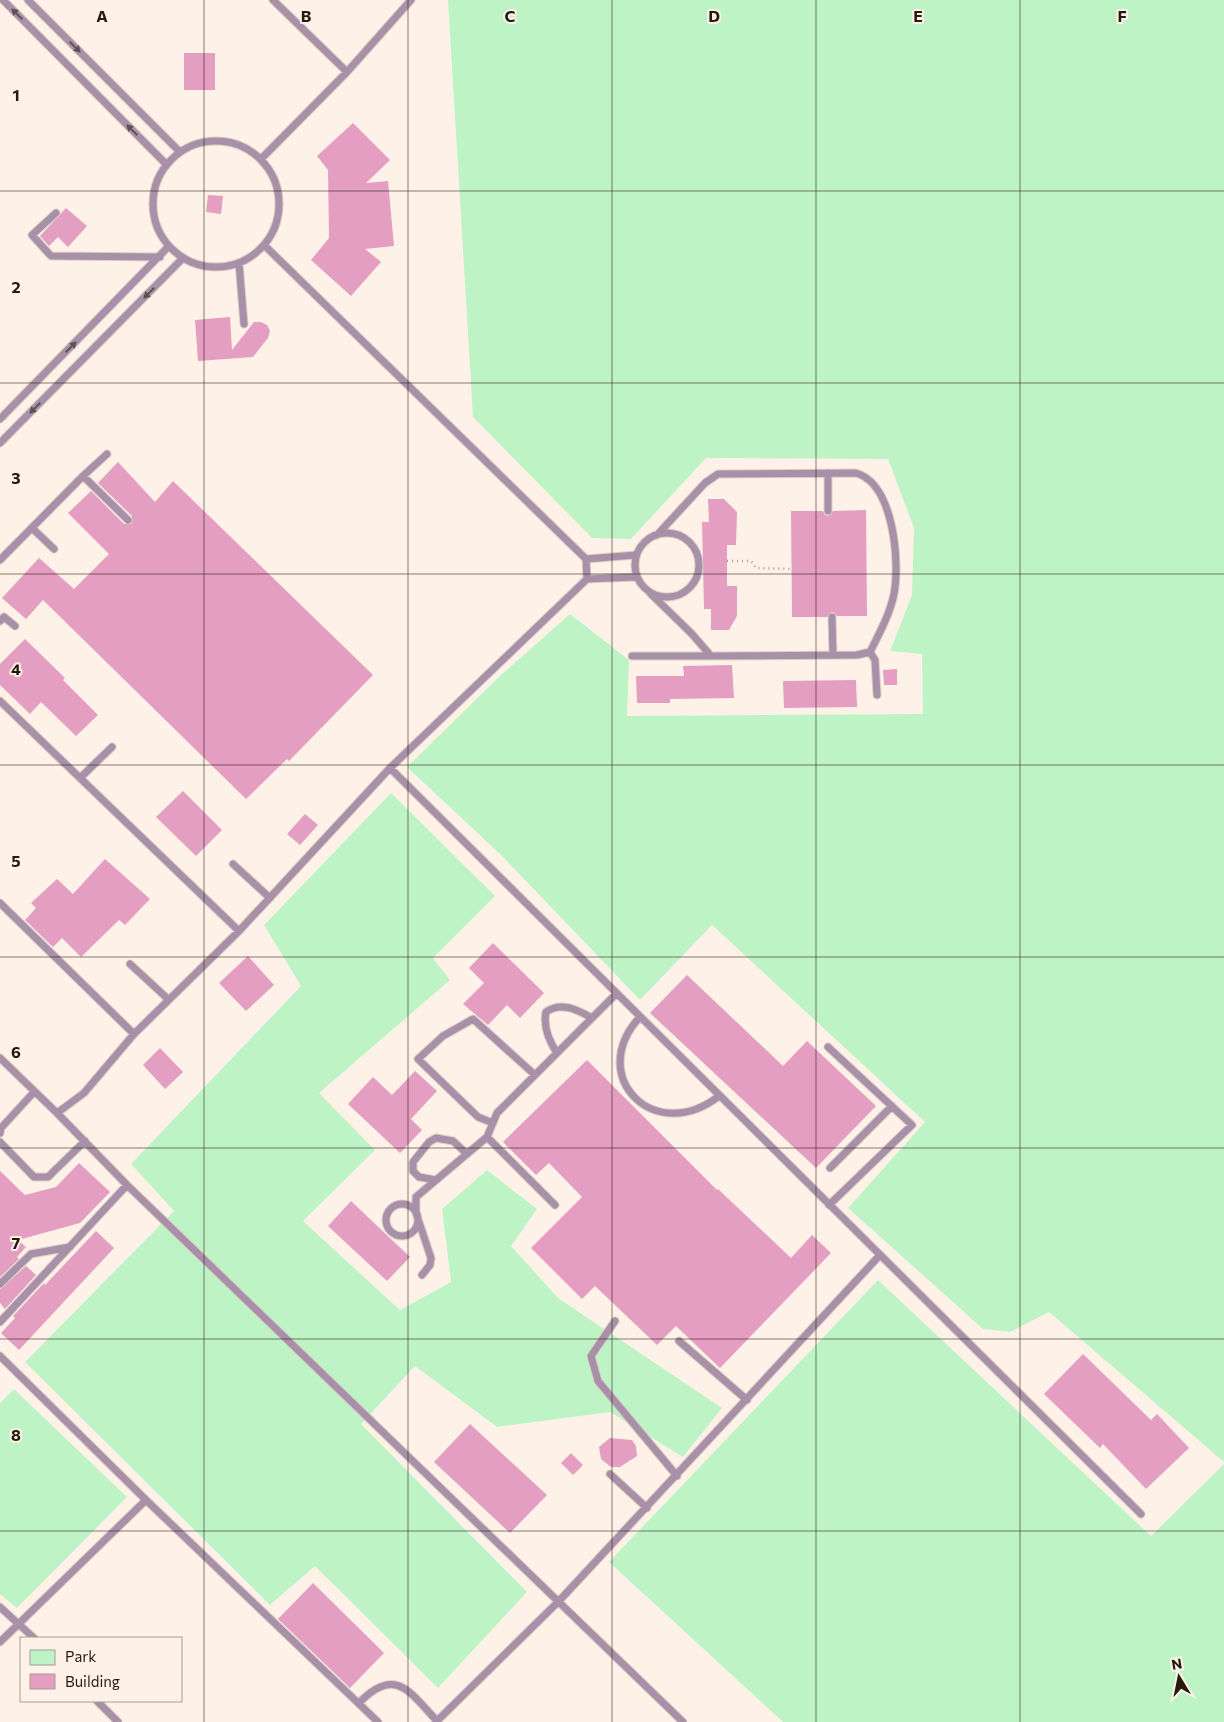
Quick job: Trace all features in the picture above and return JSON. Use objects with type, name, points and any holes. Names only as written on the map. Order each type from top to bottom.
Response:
[{"type":"lane","points":[[2,0],[166,164]]},
{"type":"lane","points":[[28,0],[180,152]]},
{"type":"lane","points":[[272,0],[347,72]]},
{"type":"lane","points":[[262,160],[347,72],[411,0]]},
{"type":"lane","points":[[224,141],[244,147],[262,160],[272,175],[279,192],[279,211],[274,229],[264,245],[239,263],[220,267],[201,266],[184,258],[168,246],[158,231],[153,213],[153,194],[166,164],[180,152],[203,142],[224,141]]},
{"type":"lane","points":[[56,213],[32,236],[51,256],[160,256]]},
{"type":"lane","points":[[264,245],[586,559],[587,579]]},
{"type":"lane","points":[[0,419],[168,246]]},
{"type":"lane","points":[[0,443],[184,258]]},
{"type":"lane","points":[[239,263],[244,324]]},
{"type":"lane","points":[[0,560],[83,476],[108,454]]},
{"type":"lane","points":[[828,473],[828,511]]},
{"type":"lane","points":[[711,656],[692,634],[642,586],[636,577],[634,566],[636,555],[644,543],[657,535],[705,483],[718,474],[856,473],[871,480],[882,497],[891,523],[897,573],[893,596],[870,652]]},
{"type":"lane","points":[[83,476],[128,520]]},
{"type":"lane","points":[[32,528],[54,549]]},
{"type":"lane","points":[[650,593],[660,597],[682,594],[696,579],[699,569],[698,558],[687,540],[668,533],[657,535]]},
{"type":"lane","points":[[586,559],[636,555]]},
{"type":"lane","points":[[57,1112],[84,1093],[134,1034],[239,931],[390,768],[587,579],[636,577]]},
{"type":"lane","points":[[0,621],[4,616],[15,626]]},
{"type":"lane","points":[[832,616],[833,655]]},
{"type":"lane","points":[[632,656],[857,655],[870,652]]},
{"type":"lane","points":[[870,652],[875,660],[877,695]]},
{"type":"lane","points":[[0,701],[239,931]]},
{"type":"lane","points":[[80,778],[112,747]]},
{"type":"lane","points":[[390,768],[639,1018],[1141,1514]]},
{"type":"lane","points":[[233,864],[270,898]]},
{"type":"lane","points":[[0,903],[134,1034]]},
{"type":"lane","points":[[130,964],[168,999]]},
{"type":"lane","points":[[422,1275],[430,1265],[431,1258],[416,1213],[409,1205],[394,1206],[386,1218],[389,1228],[397,1235],[408,1235],[416,1228],[418,1223],[416,1213],[416,1197],[487,1137],[497,1113],[616,994]]},
{"type":"lane","points":[[557,1054],[547,1032],[546,1012],[552,1008],[568,1007],[592,1018]]},
{"type":"lane","points":[[639,1018],[627,1033],[620,1057],[620,1068],[624,1080],[635,1097],[645,1106],[656,1112],[671,1114],[697,1111],[718,1096]]},
{"type":"lane","points":[[493,1123],[478,1117],[418,1059],[443,1036],[473,1019],[535,1075]]},
{"type":"lane","points":[[828,1047],[912,1125],[829,1206]]},
{"type":"lane","points":[[0,1058],[57,1112],[127,1185],[683,1722]]},
{"type":"lane","points":[[0,1133],[1,1128],[34,1092]]},
{"type":"lane","points":[[830,1168],[892,1106]]},
{"type":"lane","points":[[487,1137],[556,1205]]},
{"type":"lane","points":[[436,1180],[419,1177],[413,1171],[413,1162],[429,1142],[436,1138],[453,1141],[467,1154]]},
{"type":"lane","points":[[0,1142],[34,1176],[48,1177],[85,1141]]},
{"type":"lane","points":[[0,1322],[127,1185]]},
{"type":"lane","points":[[0,1284],[31,1254],[70,1247]]},
{"type":"lane","points":[[359,1703],[379,1686],[390,1683],[401,1685],[408,1689],[436,1721],[559,1601],[880,1256]]},
{"type":"lane","points":[[615,1321],[591,1356],[598,1381],[677,1476]]},
{"type":"lane","points":[[679,1341],[747,1400]]},
{"type":"lane","points":[[2,1360],[378,1722]]},
{"type":"lane","points":[[610,1474],[646,1508]]},
{"type":"lane","points":[[0,1642],[146,1500]]},
{"type":"lane","points":[[0,1607],[33,1637]]},
{"type":"lane","points":[[98,1702],[118,1722]]},
{"type":"path","points":[[727,562],[751,561],[756,568],[792,569]]},
{"type":"green space","points":[[448,0],[1224,0],[1224,1462],[1049,1312],[1010,1332],[983,1329],[848,1208],[925,1122],[712,925],[640,1000],[502,856],[407,767],[502,674],[570,614],[629,660],[627,716],[923,714],[922,654],[890,651],[912,595],[914,528],[888,459],[706,458],[631,539],[592,538],[473,417]]},
{"type":"green space","points":[[391,793],[495,896],[433,958],[450,980],[319,1093],[375,1150],[303,1221],[400,1310],[451,1282],[442,1209],[487,1170],[537,1209],[511,1246],[558,1298],[722,1408],[683,1457],[610,1412],[497,1427],[415,1366],[361,1424],[527,1592],[438,1688],[315,1566],[270,1605],[25,1362],[174,1211],[131,1164],[301,986],[264,925]]},
{"type":"green space","points":[[878,1280],[1151,1536],[1224,1464],[1224,1722],[783,1722],[609,1562]]},
{"type":"green space","points":[[14,1389],[127,1497],[17,1608],[0,1594],[0,1403]]},
{"type":"building","points":[[184,53],[215,53],[215,90],[184,90]]},
{"type":"building","points":[[353,123],[390,160],[366,183],[388,181],[394,246],[365,249],[381,262],[351,296],[311,260],[329,238],[328,170],[317,156]]},
{"type":"building","points":[[208,195],[223,196],[221,214],[206,212]]},
{"type":"building","points":[[66,208],[87,226],[68,247],[58,237],[49,246],[40,236]]},
{"type":"building","points":[[230,317],[232,350],[254,322],[261,322],[267,325],[270,331],[268,338],[253,357],[198,361],[195,320]]},
{"type":"building","points":[[118,462],[155,502],[173,481],[373,675],[289,761],[287,759],[246,799],[43,600],[26,619],[2,598],[39,558],[74,589],[109,554],[68,513],[91,491],[124,524],[131,524],[132,516],[98,483]]},
{"type":"building","points":[[708,499],[724,499],[737,512],[736,545],[727,545],[727,586],[737,586],[737,616],[729,630],[711,630],[711,609],[704,609],[702,522],[709,522]]},
{"type":"building","points":[[866,510],[867,616],[837,616],[832,612],[827,617],[792,617],[791,511],[823,511],[828,516],[833,511]]},
{"type":"building","points":[[25,639],[65,678],[63,680],[98,715],[76,736],[41,702],[30,714],[0,685],[0,664]]},
{"type":"building","points":[[732,665],[734,698],[670,699],[670,703],[637,703],[636,676],[684,676],[683,666]]},
{"type":"building","points":[[897,669],[897,685],[884,685],[883,670]]},
{"type":"building","points":[[856,680],[857,707],[784,708],[783,681]]},
{"type":"building","points":[[183,791],[222,830],[196,856],[156,817]]},
{"type":"building","points":[[305,814],[318,825],[300,845],[287,834]]},
{"type":"building","points":[[105,859],[150,899],[125,925],[119,920],[81,957],[62,938],[53,947],[25,920],[36,908],[31,903],[57,879],[73,894]]},
{"type":"building","points":[[493,943],[544,993],[520,1018],[507,1005],[488,1025],[463,1004],[484,983],[469,968]]},
{"type":"building","points":[[248,956],[274,985],[246,1011],[219,983]]},
{"type":"building","points":[[687,975],[783,1066],[807,1041],[876,1106],[816,1168],[650,1013]]},
{"type":"building","points":[[160,1048],[183,1072],[165,1089],[143,1065]]},
{"type":"building","points":[[587,1060],[717,1190],[791,1258],[812,1235],[831,1253],[720,1368],[676,1326],[657,1345],[595,1286],[582,1299],[531,1248],[582,1197],[549,1163],[536,1175],[503,1142]]},
{"type":"building","points":[[415,1071],[437,1091],[411,1119],[422,1130],[400,1153],[348,1104],[373,1077],[392,1095]]},
{"type":"building","points":[[79,1163],[110,1192],[80,1223],[18,1240],[26,1247],[17,1257],[19,1259],[0,1277],[0,1171],[25,1195],[56,1187]]},
{"type":"building","points":[[351,1201],[410,1257],[387,1281],[328,1226]]},
{"type":"building","points":[[96,1231],[114,1248],[19,1350],[1,1333],[15,1318],[13,1316]]},
{"type":"building","points":[[26,1266],[36,1275],[5,1309],[0,1303],[0,1289]]},
{"type":"building","points":[[1083,1354],[1151,1420],[1157,1414],[1189,1448],[1146,1489],[1103,1444],[1100,1448],[1044,1394]]},
{"type":"building","points":[[470,1424],[547,1495],[510,1533],[434,1462]]},
{"type":"building","points":[[610,1438],[632,1440],[636,1446],[637,1456],[620,1467],[611,1467],[601,1459],[599,1447]]},
{"type":"building","points":[[571,1453],[583,1465],[573,1475],[561,1463]]},
{"type":"building","points":[[313,1583],[384,1653],[350,1688],[278,1619]]}]
